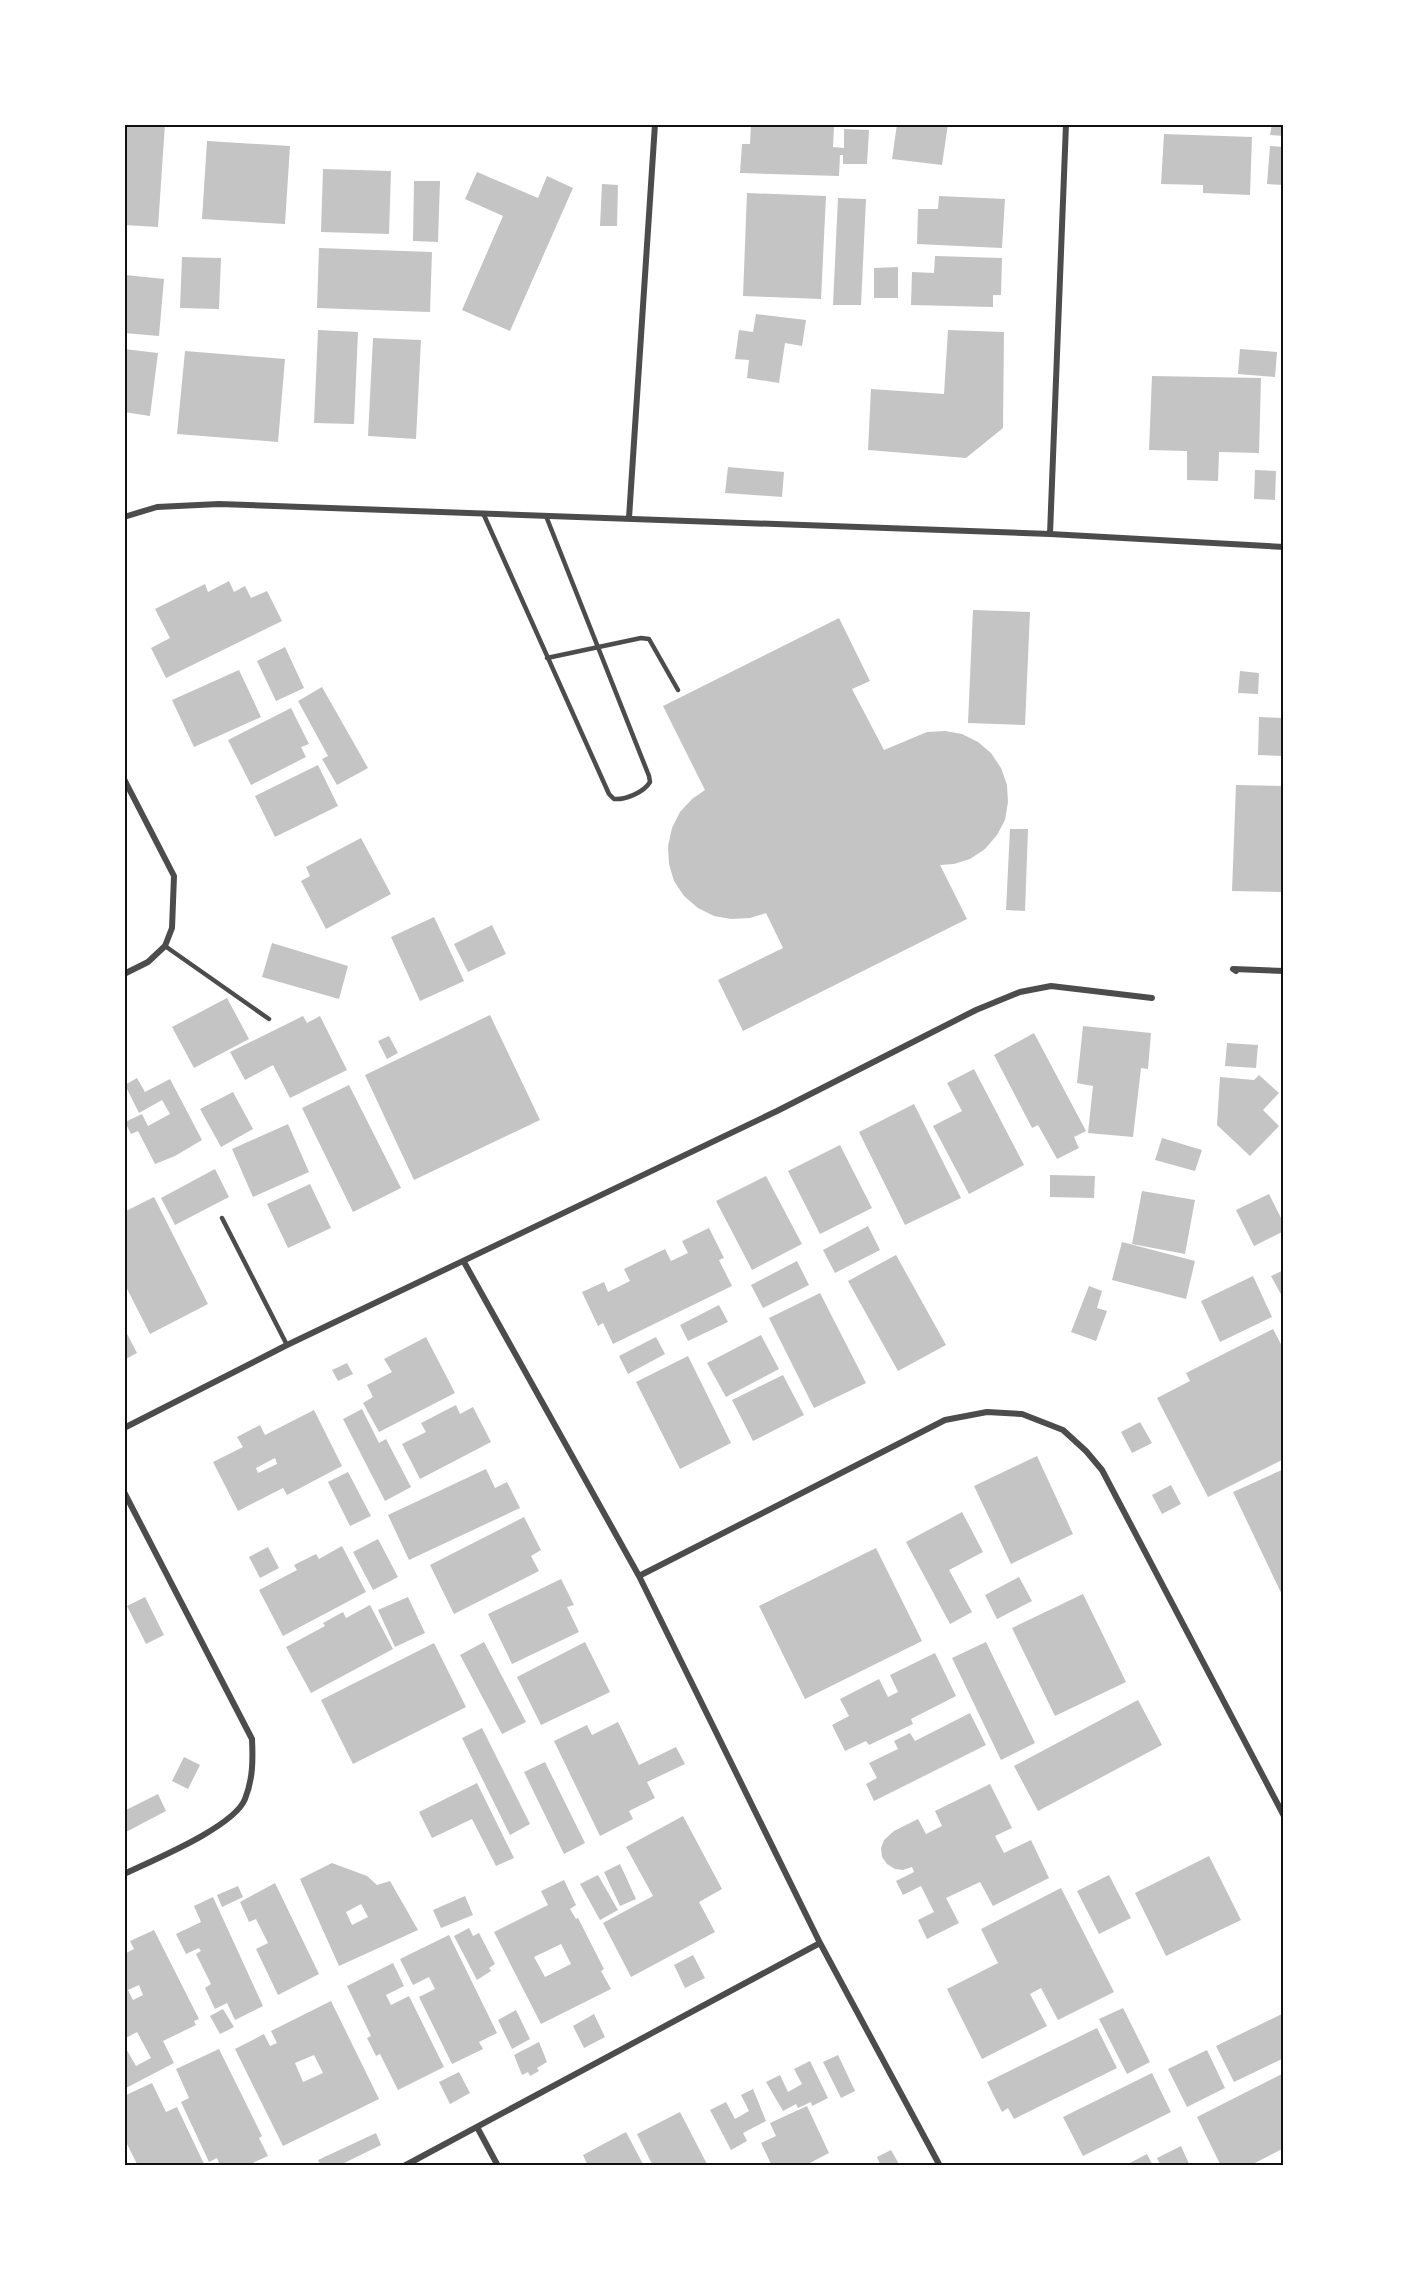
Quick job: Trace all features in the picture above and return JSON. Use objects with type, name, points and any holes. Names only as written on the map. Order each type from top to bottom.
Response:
[{"type":"street","points":[[629,518],[655,124]]},
{"type":"street","points":[[1050,534],[1066,124]]},
{"type":"street","points":[[124,517],[156,507],[219,504],[1050,534],[1284,547]]},
{"type":"street","points":[[124,778],[174,876],[172,928],[165,946],[148,962],[124,974]]},
{"type":"street","points":[[1236,971],[1233,969],[1284,971]]},
{"type":"street","points":[[124,1428],[287,1345],[777,1111],[976,1010],[1020,992],[1051,986],[1152,998]]},
{"type":"street","points":[[464,1262],[639,1576],[820,1943],[940,2166]]},
{"type":"street","points":[[639,1576],[945,1420],[987,1412],[1022,1414],[1063,1430],[1086,1451],[1101,1470],[1284,1816]]},
{"type":"street","points":[[124,1492],[252,1739],[253,1770],[245,1801],[222,1824],[124,1874]]},
{"type":"street","points":[[404,2166],[820,1943]]},
{"type":"street","points":[[477,2127],[498,2166]]},
{"type":"lane","points":[[483,513],[609,794],[614,799],[621,800],[646,788],[650,782],[546,516]]},
{"type":"lane","points":[[547,658],[641,638],[649,639],[678,690]]},
{"type":"lane","points":[[165,946],[269,1019]]},
{"type":"lane","points":[[222,1218],[287,1345]]},
{"type":"building","points":[[124,124],[165,124],[158,227],[124,225]]},
{"type":"building","points":[[751,124],[834,126],[833,147],[844,148],[844,129],[869,130],[867,164],[843,164],[843,155],[840,155],[839,176],[740,173],[742,144],[750,144]]},
{"type":"building","points":[[897,124],[948,124],[942,165],[892,159]]},
{"type":"building","points":[[1272,124],[1284,124],[1284,136],[1270,135]]},
{"type":"building","points":[[1164,134],[1252,137],[1250,195],[1203,193],[1203,185],[1161,184]]},
{"type":"building","points":[[207,141],[290,146],[285,224],[202,219]]},
{"type":"building","points":[[1270,146],[1284,147],[1284,185],[1267,184]]},
{"type":"building","points":[[323,169],[391,171],[389,234],[321,232]]},
{"type":"building","points":[[477,172],[538,198],[547,176],[573,188],[510,331],[462,310],[503,216],[465,199]]},
{"type":"building","points":[[414,181],[440,181],[438,242],[413,241]]},
{"type":"building","points":[[602,184],[618,185],[617,226],[600,226]]},
{"type":"building","points":[[747,193],[826,196],[821,299],[743,296]]},
{"type":"building","points":[[939,196],[1005,199],[1002,248],[917,244],[918,209],[938,209]]},
{"type":"building","points":[[838,198],[866,199],[861,305],[833,305]]},
{"type":"building","points":[[319,248],[432,252],[430,312],[317,308]]},
{"type":"building","points":[[935,256],[1002,258],[1001,295],[993,295],[993,307],[911,305],[912,272],[934,273]]},
{"type":"building","points":[[182,257],[221,258],[219,309],[180,308]]},
{"type":"building","points":[[898,267],[898,298],[874,298],[874,268]]},
{"type":"building","points":[[126,275],[164,279],[159,336],[124,333]]},
{"type":"building","points":[[756,314],[806,320],[802,346],[785,343],[779,383],[747,378],[749,360],[735,359],[739,330],[753,332]]},
{"type":"building","points":[[318,330],[358,332],[354,424],[314,423]]},
{"type":"building","points":[[948,330],[1004,332],[1003,428],[966,458],[868,450],[871,389],[944,394]]},
{"type":"building","points":[[373,338],[421,340],[416,439],[368,436]]},
{"type":"building","points":[[124,349],[158,353],[150,416],[124,412]]},
{"type":"building","points":[[1240,349],[1277,352],[1275,377],[1238,374]]},
{"type":"building","points":[[185,351],[285,359],[278,442],[177,434]]},
{"type":"building","points":[[1152,376],[1261,378],[1259,453],[1219,452],[1218,481],[1187,480],[1187,451],[1149,450]]},
{"type":"building","points":[[728,467],[784,472],[782,497],[725,493]]},
{"type":"building","points":[[1255,470],[1276,471],[1275,500],[1254,499]]},
{"type":"building","points":[[229,581],[234,592],[245,586],[251,598],[267,591],[282,621],[166,678],[151,648],[170,638],[155,609],[205,584],[208,592]]},
{"type":"building","points":[[973,610],[1030,612],[1025,725],[968,723]]},
{"type":"building","points":[[839,618],[870,681],[852,689],[884,750],[927,732],[945,731],[962,734],[978,742],[991,753],[1001,768],[1007,785],[1008,802],[1005,820],[997,835],[985,849],[970,859],[940,865],[967,919],[743,1031],[718,980],[783,948],[766,913],[750,918],[731,919],[714,916],[698,908],[684,896],[674,881],[669,864],[668,846],[672,828],[680,812],[692,799],[705,790],[663,706]]},
{"type":"building","points":[[285,647],[304,688],[276,701],[257,661]]},
{"type":"building","points":[[239,670],[261,717],[194,747],[172,700]]},
{"type":"building","points":[[1240,671],[1259,673],[1258,694],[1238,693]]},
{"type":"building","points":[[322,687],[368,768],[337,785],[322,759],[328,756],[298,701]]},
{"type":"building","points":[[291,708],[309,744],[301,747],[306,757],[251,785],[228,740]]},
{"type":"building","points":[[1259,717],[1284,718],[1284,756],[1258,755]]},
{"type":"building","points":[[318,765],[338,806],[275,837],[255,796]]},
{"type":"building","points":[[1236,785],[1284,786],[1284,892],[1232,891]]},
{"type":"building","points":[[1010,829],[1028,829],[1025,911],[1006,910]]},
{"type":"building","points":[[361,838],[391,894],[326,929],[301,881],[310,876],[306,867]]},
{"type":"building","points":[[434,917],[464,981],[420,1001],[391,937]]},
{"type":"building","points":[[492,925],[506,954],[468,972],[454,944]]},
{"type":"building","points":[[272,943],[348,966],[339,999],[262,977]]},
{"type":"building","points":[[227,998],[249,1039],[194,1068],[172,1027]]},
{"type":"building","points":[[490,1015],[540,1120],[414,1180],[365,1075]]},
{"type":"building","points":[[303,1016],[307,1023],[320,1016],[347,1070],[290,1098],[273,1065],[245,1080],[230,1052]]},
{"type":"building","points":[[1083,1026],[1151,1033],[1148,1069],[1141,1068],[1133,1137],[1088,1133],[1093,1086],[1077,1083]]},
{"type":"building","points":[[1034,1033],[1086,1131],[1074,1137],[1079,1148],[1057,1159],[1038,1125],[1032,1128],[994,1055]]},
{"type":"building","points":[[389,1036],[398,1053],[387,1059],[378,1041]]},
{"type":"building","points":[[1227,1043],[1258,1045],[1256,1068],[1225,1066]]},
{"type":"building","points":[[974,1069],[1024,1165],[969,1194],[933,1126],[962,1111],[947,1083]]},
{"type":"building","points":[[1259,1075],[1279,1093],[1263,1110],[1279,1126],[1250,1156],[1217,1125],[1220,1077],[1254,1080]]},
{"type":"building","points":[[137,1078],[145,1092],[170,1079],[202,1140],[175,1156],[155,1164],[138,1131],[131,1134],[125,1122],[142,1114],[148,1126],[170,1114],[162,1100],[139,1113],[125,1085]]},
{"type":"building","points":[[349,1085],[401,1188],[353,1212],[302,1108]]},
{"type":"building","points":[[233,1092],[253,1129],[221,1147],[200,1109]]},
{"type":"building","points":[[914,1104],[961,1198],[905,1225],[859,1132]]},
{"type":"building","points":[[288,1124],[309,1172],[253,1197],[232,1149]]},
{"type":"building","points":[[1162,1138],[1202,1150],[1195,1171],[1155,1160]]},
{"type":"building","points":[[840,1145],[872,1208],[820,1234],[788,1171]]},
{"type":"building","points":[[215,1169],[229,1197],[175,1225],[161,1198]]},
{"type":"building","points":[[1050,1175],[1095,1176],[1094,1198],[1050,1197]]},
{"type":"building","points":[[766,1176],[802,1244],[752,1270],[716,1201]]},
{"type":"building","points":[[310,1184],[331,1228],[288,1248],[267,1204]]},
{"type":"building","points":[[1142,1191],[1195,1200],[1185,1254],[1132,1244]]},
{"type":"building","points":[[1269,1194],[1284,1224],[1284,1231],[1254,1246],[1236,1210]]},
{"type":"building","points":[[154,1197],[208,1304],[150,1334],[124,1283],[124,1212]]},
{"type":"building","points":[[868,1226],[880,1250],[835,1273],[823,1250]]},
{"type":"building","points":[[709,1228],[724,1258],[719,1260],[732,1286],[613,1344],[603,1323],[598,1326],[582,1292],[604,1282],[608,1292],[630,1281],[624,1269],[665,1249],[671,1261],[688,1253],[682,1241]]},
{"type":"building","points":[[1122,1242],[1195,1261],[1186,1299],[1112,1280]]},
{"type":"building","points":[[896,1255],[946,1345],[898,1371],[848,1281]]},
{"type":"building","points":[[797,1261],[809,1285],[763,1308],[751,1285]]},
{"type":"building","points":[[1284,1270],[1284,1300],[1271,1276]]},
{"type":"building","points":[[1253,1276],[1272,1317],[1220,1342],[1201,1301]]},
{"type":"building","points":[[1089,1286],[1102,1291],[1097,1308],[1107,1311],[1096,1341],[1071,1332]]},
{"type":"building","points":[[820,1293],[866,1383],[814,1408],[769,1318]]},
{"type":"building","points":[[719,1305],[728,1322],[688,1341],[680,1325]]},
{"type":"building","points":[[124,1328],[137,1353],[124,1360]]},
{"type":"building","points":[[1273,1329],[1284,1350],[1284,1459],[1208,1497],[1157,1398],[1190,1381],[1186,1373]]},
{"type":"building","points":[[761,1335],[779,1369],[726,1397],[707,1363]]},
{"type":"building","points":[[426,1337],[455,1393],[379,1432],[363,1403],[373,1397],[367,1385],[392,1372],[384,1359]]},
{"type":"building","points":[[656,1337],[665,1354],[628,1374],[619,1356]]},
{"type":"building","points":[[688,1356],[731,1443],[680,1469],[636,1382]]},
{"type":"building","points":[[347,1363],[353,1374],[338,1381],[332,1370]]},
{"type":"building","points":[[783,1375],[804,1415],[753,1441],[732,1400]]},
{"type":"building","points":[[456,1405],[460,1414],[473,1407],[491,1442],[420,1479],[402,1444],[426,1432],[421,1423]]},
{"type":"building","points":[[362,1409],[379,1443],[386,1439],[411,1487],[385,1501],[343,1419]]},
{"type":"building","points":[[314,1410],[342,1466],[287,1495],[283,1488],[238,1511],[213,1462],[243,1447],[237,1437],[260,1425],[265,1435]],"holes":[[[275,1458],[277,1464],[258,1473],[256,1468]]]},
{"type":"building","points":[[1140,1422],[1152,1443],[1132,1453],[1121,1432]]},
{"type":"building","points":[[1037,1456],[1073,1534],[1011,1564],[974,1486]]},
{"type":"building","points":[[486,1469],[495,1488],[507,1482],[520,1508],[409,1560],[388,1515]]},
{"type":"building","points":[[1284,1469],[1284,1599],[1233,1492]]},
{"type":"building","points":[[348,1472],[371,1516],[350,1526],[328,1482]]},
{"type":"building","points":[[1171,1485],[1181,1504],[1162,1514],[1152,1495]]},
{"type":"building","points":[[962,1512],[983,1552],[949,1570],[972,1612],[950,1624],[906,1542]]},
{"type":"building","points":[[524,1517],[541,1550],[531,1556],[539,1571],[454,1614],[430,1565]]},
{"type":"building","points":[[378,1539],[398,1577],[373,1590],[353,1552]]},
{"type":"building","points":[[342,1546],[366,1592],[283,1636],[259,1590],[297,1570],[294,1565],[316,1554],[319,1559]]},
{"type":"building","points":[[268,1547],[279,1568],[260,1578],[249,1557]]},
{"type":"building","points":[[876,1548],[922,1641],[805,1699],[759,1606]]},
{"type":"building","points":[[1019,1577],[1032,1601],[997,1619],[985,1595]]},
{"type":"building","points":[[561,1579],[574,1605],[567,1607],[579,1632],[512,1664],[488,1614]]},
{"type":"building","points":[[1083,1594],[1126,1682],[1055,1716],[1012,1628]]},
{"type":"building","points":[[145,1597],[164,1635],[146,1644],[127,1606]]},
{"type":"building","points":[[408,1597],[425,1633],[395,1647],[378,1610]]},
{"type":"building","points":[[370,1605],[393,1649],[311,1693],[286,1647],[325,1626],[323,1623],[343,1612],[346,1618]]},
{"type":"building","points":[[484,1642],[526,1722],[502,1734],[460,1655]]},
{"type":"building","points":[[585,1642],[610,1692],[541,1725],[517,1677]]},
{"type":"building","points":[[986,1642],[1035,1743],[1001,1760],[952,1658]]},
{"type":"building","points":[[434,1643],[466,1707],[353,1764],[321,1700]]},
{"type":"building","points":[[935,1653],[956,1696],[911,1719],[913,1724],[869,1745],[866,1741],[845,1751],[832,1725],[849,1716],[840,1699],[879,1679],[888,1697],[898,1692],[890,1675]]},
{"type":"building","points":[[1138,1700],[1162,1745],[1038,1811],[1014,1766]]},
{"type":"building","points":[[970,1713],[986,1745],[874,1801],[866,1784],[877,1778],[869,1763],[898,1749],[894,1741],[910,1733],[915,1741]]},
{"type":"building","points":[[618,1722],[639,1765],[676,1747],[685,1764],[647,1782],[655,1798],[629,1811],[633,1819],[600,1836],[554,1741],[587,1725],[592,1735]]},
{"type":"building","points":[[482,1728],[530,1824],[510,1835],[462,1738]]},
{"type":"building","points":[[184,1757],[200,1765],[188,1789],[172,1781]]},
{"type":"building","points":[[545,1762],[585,1843],[564,1854],[524,1772]]},
{"type":"building","points":[[477,1783],[514,1858],[496,1866],[472,1819],[432,1838],[419,1812]]},
{"type":"building","points":[[990,1784],[1012,1828],[995,1836],[1004,1853],[1031,1840],[1049,1878],[993,1906],[980,1882],[946,1898],[959,1923],[927,1939],[918,1920],[934,1912],[921,1886],[903,1895],[896,1881],[914,1872],[912,1867],[903,1870],[895,1869],[887,1864],[882,1857],[881,1848],[884,1840],[894,1831],[918,1819],[926,1834],[942,1826],[935,1811]]},
{"type":"building","points":[[158,1794],[166,1811],[124,1833],[124,1811]]},
{"type":"building","points":[[683,1816],[722,1889],[699,1902],[715,1932],[631,1977],[603,1923],[653,1896],[626,1847]]},
{"type":"building","points":[[1209,1856],[1241,1920],[1166,1956],[1135,1893]]},
{"type":"building","points":[[332,1863],[367,1876],[377,1885],[390,1881],[418,1930],[339,1966],[300,1879]],"holes":[[[361,1904],[368,1917],[352,1925],[346,1912]]]},
{"type":"building","points":[[620,1864],[636,1899],[620,1906],[604,1872]]},
{"type":"building","points":[[598,1875],[618,1910],[600,1920],[580,1884]]},
{"type":"building","points":[[1109,1875],[1131,1918],[1099,1934],[1077,1891]]},
{"type":"building","points":[[564,1880],[576,1905],[570,1909],[576,1919],[578,1918],[604,1969],[601,1971],[611,1989],[541,2024],[494,1932],[548,1905],[541,1891]],"holes":[[[561,1944],[571,1964],[545,1977],[534,1957]]]},
{"type":"building","points":[[275,1883],[319,1974],[278,1995],[256,1949],[268,1943],[256,1919],[249,1922],[240,1902]]},
{"type":"building","points":[[238,1886],[243,1897],[222,1907],[217,1895]]},
{"type":"building","points":[[1061,1888],[1114,1992],[1058,2020],[1041,1988],[1030,1994],[1047,2026],[982,2059],[947,1989],[998,1963],[981,1929]]},
{"type":"building","points":[[465,1896],[473,1915],[441,1928],[433,1910]]},
{"type":"building","points":[[213,1897],[263,2006],[235,2020],[227,2003],[215,2009],[205,1988],[211,1984],[196,1954],[201,1951],[199,1948],[186,1954],[176,1934],[201,1922],[194,1906]]},
{"type":"building","points":[[469,1928],[473,1936],[479,1933],[495,1964],[489,1968],[491,1971],[477,1980],[454,1936]]},
{"type":"building","points":[[154,1930],[199,2019],[194,2021],[196,2025],[163,2041],[174,2063],[124,2089],[124,2045],[136,2066],[151,2058],[137,2032],[124,2039],[124,1954],[134,1949],[130,1941]],"holes":[[[139,1985],[143,1995],[133,2000],[128,1990]]]},
{"type":"building","points":[[449,1935],[497,2033],[479,2042],[483,2049],[452,2064],[419,1997],[435,1989],[429,1977],[413,1985],[400,1959]]},
{"type":"building","points":[[693,1955],[705,1978],[685,1988],[674,1965]]},
{"type":"building","points":[[393,1963],[404,1986],[386,1995],[391,2005],[409,1996],[444,2067],[398,2090],[380,2054],[376,2056],[367,2038],[371,2036],[347,1986]]},
{"type":"building","points":[[331,2001],[379,2099],[283,2146],[235,2049],[264,2034],[270,2046],[277,2043],[271,2031]],"holes":[[[314,2055],[323,2073],[303,2082],[295,2063]]]},
{"type":"building","points":[[1123,2008],[1150,2062],[1127,2074],[1099,2019]]},
{"type":"building","points":[[223,2009],[234,2027],[220,2034],[210,2016]]},
{"type":"building","points":[[516,2010],[530,2039],[512,2049],[498,2020]]},
{"type":"building","points":[[1284,2013],[1284,2058],[1234,2082],[1216,2046]]},
{"type":"building","points":[[594,2014],[605,2037],[584,2048],[573,2026]]},
{"type":"building","points":[[1097,2028],[1117,2068],[1014,2119],[1008,2108],[1002,2112],[987,2082]]},
{"type":"building","points":[[539,2042],[547,2062],[537,2068],[539,2071],[530,2076],[528,2072],[522,2075],[514,2055]]},
{"type":"building","points":[[219,2049],[262,2136],[259,2138],[268,2156],[246,2166],[220,2166],[217,2158],[209,2162],[181,2102],[189,2098],[176,2069]]},
{"type":"building","points":[[1207,2050],[1225,2088],[1187,2107],[1168,2069]]},
{"type":"building","points":[[838,2055],[855,2091],[841,2098],[823,2062]]},
{"type":"building","points":[[810,2061],[828,2098],[812,2106],[811,2102],[798,2108],[796,2104],[783,2111],[766,2082],[780,2075],[788,2092],[802,2084],[794,2069]]},
{"type":"building","points":[[459,2072],[470,2093],[450,2104],[439,2082]]},
{"type":"building","points":[[1152,2073],[1171,2112],[1083,2156],[1063,2117]]},
{"type":"building","points":[[1284,2073],[1284,2148],[1249,2166],[1221,2166],[1197,2117]]},
{"type":"building","points":[[152,2083],[166,2112],[177,2107],[205,2166],[138,2166],[124,2138],[124,2096]]},
{"type":"building","points":[[753,2089],[766,2121],[743,2133],[747,2141],[731,2150],[710,2110],[726,2102],[735,2119],[749,2111],[741,2095]]},
{"type":"building","points":[[807,2106],[829,2153],[804,2166],[772,2166],[761,2143],[776,2136],[770,2123]]},
{"type":"building","points":[[680,2112],[708,2166],[653,2166],[637,2134]]},
{"type":"building","points":[[626,2132],[644,2166],[588,2166],[583,2155]]},
{"type":"building","points":[[376,2133],[381,2145],[338,2166],[321,2166],[318,2160]]},
{"type":"building","points":[[1181,2146],[1190,2166],[1161,2166],[1157,2158]]},
{"type":"building","points":[[891,2150],[900,2166],[881,2166],[877,2157]]},
{"type":"building","points":[[1147,2154],[1153,2166],[1124,2166]]}]
